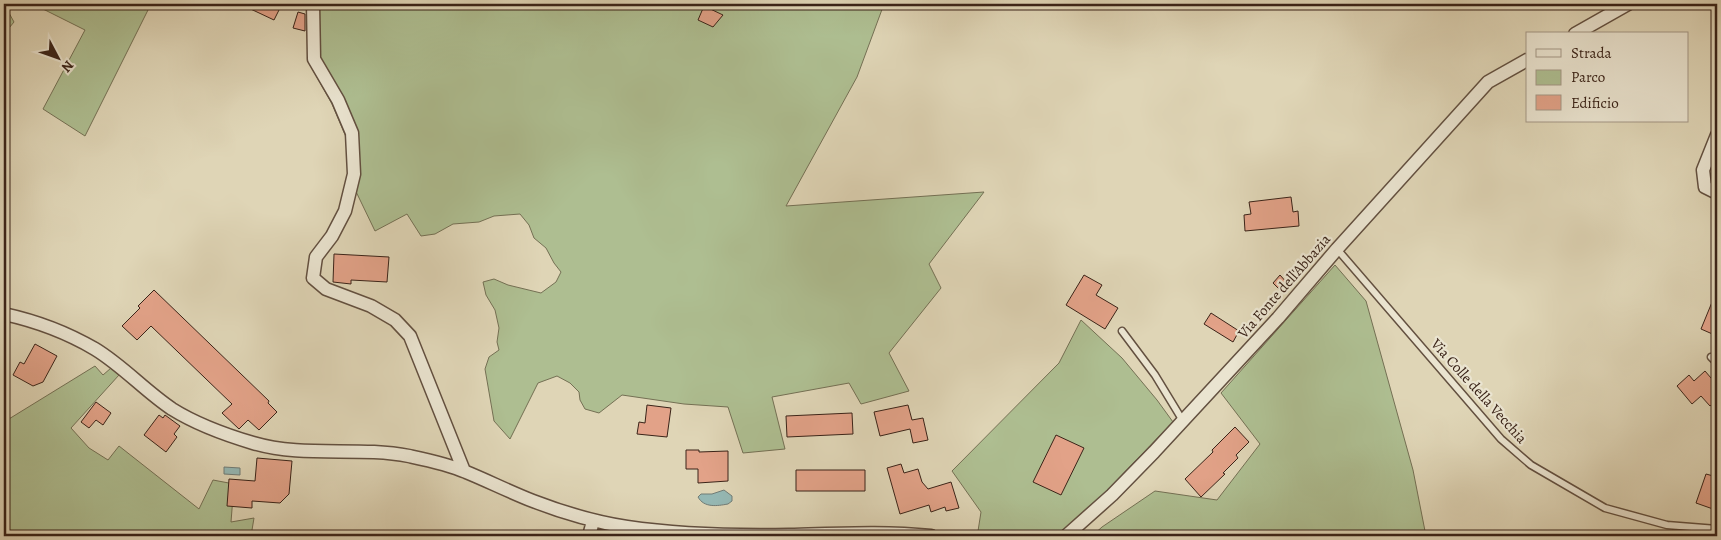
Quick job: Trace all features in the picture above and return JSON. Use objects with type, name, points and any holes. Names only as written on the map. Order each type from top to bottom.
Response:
[{"type":"street","points":[[313,4],[314,59],[338,100],[352,133],[354,174],[345,211],[332,236],[316,257],[313,278],[326,289],[371,306],[395,320],[410,336],[464,471]]},
{"type":"street","points":[[1579,32],[1628,4]]},
{"type":"street","name":"Via Fonte dell'Abbazia","points":[[1066,536],[1119,488],[1184,421],[1488,82],[1526,61]]},
{"type":"street","points":[[1717,135],[1703,170],[1705,187],[1717,193]]},
{"type":"street","points":[[4,314],[38,323],[79,340],[122,368],[164,403],[182,415],[200,424],[250,442],[289,450],[400,454],[464,471],[533,501],[593,520],[643,529],[703,534],[788,535],[899,532],[930,536]]},
{"type":"street","points":[[590,536],[593,520]]},
{"type":"lane","name":"Via Colle della Vecchia","points":[[1337,249],[1501,439],[1531,465],[1605,508],[1667,525],[1717,529]]},
{"type":"lane","points":[[1122,331],[1155,375],[1184,421]]},
{"type":"lane","points":[[1711,357],[1717,364]]},
{"type":"green space","points":[[4,4],[14,22],[4,34]]},
{"type":"green space","points":[[33,4],[151,4],[85,136],[43,109],[85,30]]},
{"type":"green space","points":[[316,4],[884,4],[857,77],[786,206],[984,192],[929,264],[941,288],[889,353],[909,391],[861,404],[849,383],[772,397],[785,449],[743,453],[728,407],[684,404],[622,395],[599,413],[585,409],[580,400],[579,392],[570,383],[557,376],[538,383],[510,439],[494,421],[485,369],[489,357],[499,350],[497,342],[499,328],[495,310],[486,295],[483,282],[494,279],[508,285],[541,293],[556,282],[561,272],[546,248],[534,238],[529,225],[520,214],[494,216],[479,222],[453,224],[435,234],[421,236],[407,214],[375,231],[348,175],[346,137],[332,104],[309,63]]},
{"type":"green space","points":[[1335,265],[1366,301],[1413,470],[1426,536],[1092,536],[1102,527],[1155,491],[1217,500],[1260,444],[1221,393]]},
{"type":"green space","points":[[1081,320],[1122,358],[1173,422],[1085,513],[1059,532],[1049,536],[1033,537],[978,531],[981,512],[952,471],[1059,363]]},
{"type":"green space","points":[[95,366],[103,375],[111,368],[119,375],[71,428],[89,448],[108,460],[119,446],[199,509],[213,480],[234,484],[231,522],[254,518],[251,536],[4,536],[4,440],[8,437],[4,422]]},
{"type":"water","points":[[224,467],[240,468],[240,475],[224,474]]},
{"type":"water","points":[[724,490],[732,496],[732,501],[728,504],[707,505],[698,497],[701,494],[712,494]]},
{"type":"building","points":[[240,4],[282,4],[274,20]]},
{"type":"building","points":[[704,6],[723,15],[713,27],[698,20]]},
{"type":"building","points":[[298,12],[305,14],[305,31],[293,28]]},
{"type":"building","points":[[1291,197],[1293,212],[1298,211],[1299,226],[1245,231],[1244,215],[1251,214],[1249,202]]},
{"type":"building","points":[[334,254],[389,257],[387,282],[351,280],[351,284],[333,282]]},
{"type":"building","points":[[1084,275],[1102,285],[1096,295],[1118,308],[1105,329],[1066,305]]},
{"type":"building","points":[[1280,275],[1288,284],[1281,291],[1273,283]]},
{"type":"building","points":[[154,290],[269,401],[268,403],[277,412],[259,430],[248,420],[239,429],[222,413],[232,404],[151,326],[137,340],[122,326]]},
{"type":"building","points":[[1717,290],[1717,336],[1701,329]]},
{"type":"building","points":[[1211,313],[1239,331],[1233,342],[1204,324]]},
{"type":"building","points":[[35,344],[57,356],[43,382],[33,386],[13,375],[20,362],[24,364]]},
{"type":"building","points":[[1705,371],[1717,385],[1717,400],[1710,406],[1701,396],[1692,404],[1677,386],[1689,375],[1694,381]]},
{"type":"building","points":[[96,402],[111,413],[103,425],[96,420],[89,428],[81,422]]},
{"type":"building","points":[[647,405],[671,408],[667,437],[637,434],[639,422],[645,423]]},
{"type":"building","points":[[908,405],[912,420],[923,418],[928,440],[913,443],[910,429],[880,436],[874,412]]},
{"type":"building","points":[[852,413],[853,434],[787,437],[786,416]]},
{"type":"building","points":[[159,415],[163,418],[165,415],[180,426],[174,434],[177,437],[166,452],[144,435]]},
{"type":"building","points":[[1235,427],[1249,442],[1236,455],[1238,458],[1223,473],[1225,474],[1201,497],[1185,479]]},
{"type":"building","points":[[1056,435],[1084,448],[1061,495],[1033,482]]},
{"type":"building","points":[[686,450],[699,450],[699,452],[728,451],[728,481],[698,483],[698,469],[686,469]]},
{"type":"building","points":[[257,458],[292,461],[289,494],[280,503],[252,501],[252,508],[227,506],[229,479],[255,481]]},
{"type":"building","points":[[901,464],[904,473],[918,469],[922,482],[928,489],[951,482],[959,508],[946,511],[945,507],[931,512],[929,505],[900,514],[887,468]]},
{"type":"building","points":[[796,470],[865,470],[865,491],[796,491]]},
{"type":"building","points":[[1706,474],[1717,477],[1717,497],[1713,509],[1696,503]]}]
